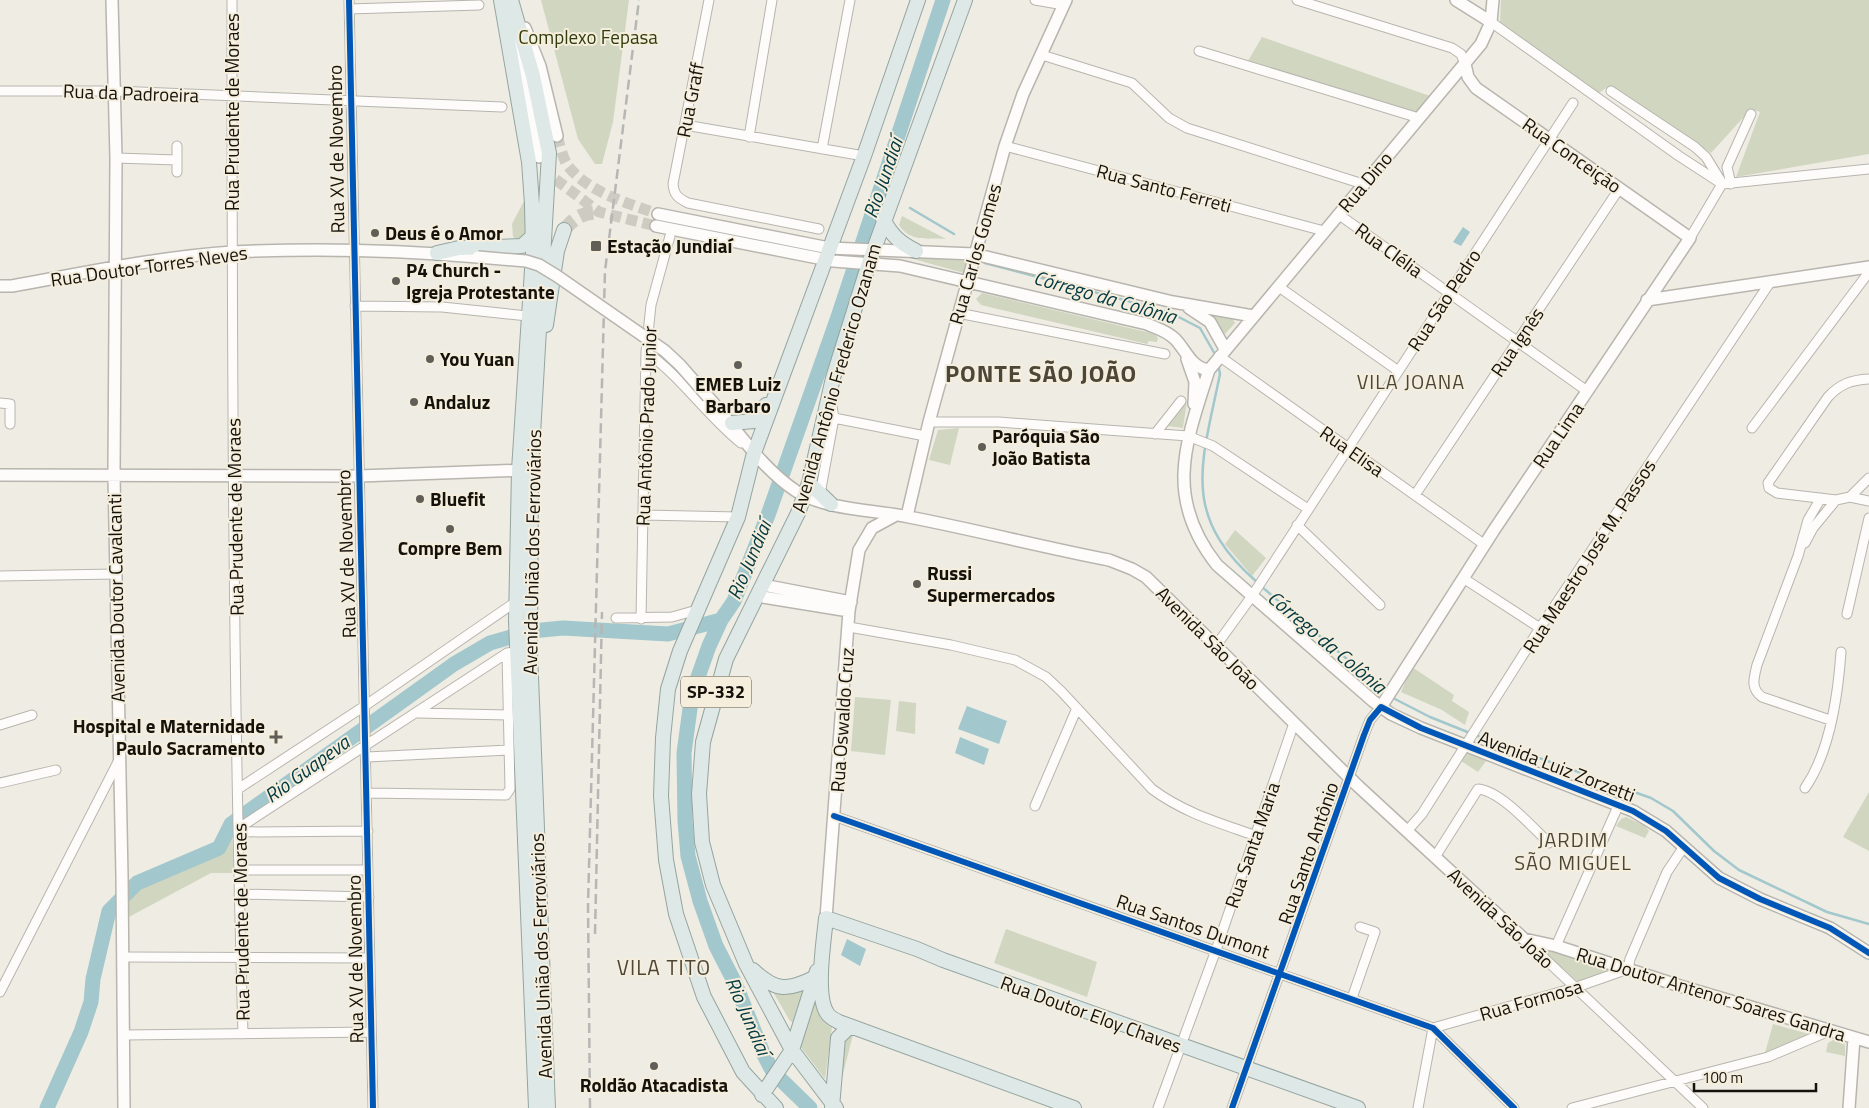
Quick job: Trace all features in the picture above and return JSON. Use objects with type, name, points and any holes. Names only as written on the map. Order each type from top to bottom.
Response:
[{"type":"main road","name":"Avenida Doutor Cavalcanti","points":[[112,0],[116,158],[114,476],[122,876],[124,1108]]},
{"type":"main road","name":"Avenida União dos Ferroviários","points":[[501,0],[529,162],[532,237],[528,316],[525,470],[516,621],[520,649],[548,1108]]},
{"type":"main road","name":"Avenida União dos Ferroviários","points":[[513,0],[533,76],[549,153],[534,400],[525,470],[530,619],[520,649],[536,1108]]},
{"type":"main road","points":[[513,0],[540,66],[557,136]]},
{"type":"main road","name":"SP-332","points":[[770,1100],[743,1072],[704,997],[676,914],[666,860],[661,796],[662,738],[668,688],[680,651],[738,517],[754,453],[778,386],[831,254],[918,0]]},
{"type":"main road","name":"Avenida Antônio Frederico Ozanam","points":[[833,1107],[792,1050],[746,964],[713,885],[702,842],[699,794],[703,742],[711,707],[726,659],[760,591],[803,490],[833,378],[869,257],[965,0]]},
{"type":"main road","points":[[1456,0],[1491,22]]},
{"type":"main road","name":"Rua Dino","points":[[1217,359],[1481,44],[1491,22],[1493,0]]},
{"type":"main road","name":"Rua Carlos Gomes","points":[[902,516],[1005,146],[1023,94],[1065,2]]},
{"type":"main road","points":[[504,18],[513,33],[524,73],[539,157]]},
{"type":"main road","name":"Rua Conceição","points":[[1465,64],[1470,81],[1476,88],[1690,238]]},
{"type":"main road","points":[[658,214],[831,254]]},
{"type":"main road","points":[[883,220],[891,234],[899,242],[916,251]]},
{"type":"main road","points":[[656,226],[831,254],[869,257],[1147,324],[1163,331],[1181,346],[1198,367],[1217,359],[1210,322],[1200,314],[1173,302]]},
{"type":"main road","points":[[534,400],[557,252],[564,230]]},
{"type":"main road","points":[[437,254],[459,248],[522,246],[532,237]]},
{"type":"main road","name":"Rua Lima","points":[[1383,704],[1485,545],[1690,238]]},
{"type":"main road","name":"Rua Doutor Torres Neves","points":[[0,286],[12,286],[114,268],[232,252],[353,251],[437,254],[526,261],[557,276],[664,351],[680,365],[708,397]]},
{"type":"main road","points":[[869,257],[916,251],[974,254],[1173,302],[1253,316]]},
{"type":"main road","points":[[1647,300],[1869,267]]},
{"type":"main road","points":[[1181,346],[1195,382],[1193,419]]},
{"type":"main road","name":"Avenida Luiz Zorzetti","points":[[1217,359],[1193,419],[1193,438],[1184,488],[1191,523],[1202,546],[1217,565],[1255,592],[1383,704],[1421,728],[1468,742],[1618,804],[1654,823],[1718,878],[1760,899],[1830,928],[1869,953]]},
{"type":"main road","points":[[732,423],[754,421],[778,386]]},
{"type":"main road","name":"Avenida São João","points":[[708,397],[765,464],[803,490],[831,504],[902,516],[1109,560],[1146,577],[1350,778],[1524,939]]},
{"type":"main road","points":[[0,475],[359,476],[525,470]]},
{"type":"main road","points":[[803,490],[820,494],[831,504]]},
{"type":"main road","name":"Rua Oswaldo Cruz","points":[[902,516],[872,528],[859,550],[850,607],[826,918],[821,956],[824,1007],[831,1017],[850,1026],[1074,1108]]},
{"type":"main road","points":[[760,591],[850,607]]},
{"type":"main road","name":"Rua Doutor Eloy Chaves","points":[[826,918],[917,949],[1180,1047],[1358,1108]]},
{"type":"main road","name":"Rua Doutor Antenor Soares Gandra","points":[[1524,939],[1607,961],[1828,1031],[1869,1042]]},
{"type":"main road","points":[[770,1100],[785,1062],[792,1050],[821,956]]},
{"type":"main road","points":[[746,964],[771,985],[790,988],[816,977]]},
{"type":"main road","points":[[833,1107],[838,1038],[850,1026]]},
{"type":"main road","points":[[1849,1108],[1854,1038]]},
{"type":"street","name":"Rua Prudente de Moraes","points":[[232,0],[232,252],[239,894],[243,1034]]},
{"type":"street","name":"Rua Graff","points":[[709,0],[673,191],[678,198],[688,203],[819,229]]},
{"type":"street","points":[[749,137],[772,0]]},
{"type":"street","points":[[822,149],[850,0]]},
{"type":"street","points":[[1035,0],[1065,2]]},
{"type":"street","points":[[1297,0],[1452,48],[1461,54],[1465,64]]},
{"type":"street","points":[[349,4],[479,5]]},
{"type":"street","name":"Rua XV de Novembro","points":[[349,4],[353,251],[366,709],[373,1108]]},
{"type":"street","points":[[1491,22],[1678,156],[1726,184],[1869,170]]},
{"type":"street","points":[[1199,51],[1419,118]]},
{"type":"street","points":[[1042,55],[1132,83],[1142,90],[1169,118],[1187,128],[1363,184]]},
{"type":"street","name":"Rua da Padroeira","points":[[0,91],[114,91],[502,107]]},
{"type":"street","points":[[1611,91],[1695,147],[1706,157],[1726,184]]},
{"type":"street","name":"Rua São Pedro","points":[[1216,647],[1255,592],[1347,447],[1572,103]]},
{"type":"street","points":[[1726,184],[1727,167],[1752,114]]},
{"type":"street","points":[[685,125],[864,156]]},
{"type":"street","points":[[177,146],[177,172]]},
{"type":"street","name":"Rua Santo Ferreti","points":[[1005,146],[1324,231]]},
{"type":"street","points":[[116,158],[177,160]]},
{"type":"street","name":"Rua Lima","points":[[1690,238],[1726,184]]},
{"type":"street","name":"Rua Ignês","points":[[1415,495],[1619,189]]},
{"type":"street","name":"Rua Clélia","points":[[1338,214],[1587,391]]},
{"type":"street","name":"Rua Antônio Prado Junior","points":[[641,619],[646,352],[651,305],[670,236]]},
{"type":"street","points":[[1752,428],[1869,272]]},
{"type":"street","name":"Rua Maestro José M. Passos","points":[[1406,831],[1422,814],[1540,628],[1771,281]]},
{"type":"street","points":[[1279,287],[1397,370]]},
{"type":"street","points":[[355,306],[442,307],[528,316]]},
{"type":"street","points":[[958,313],[1165,354]]},
{"type":"street","name":"Avenida São João","points":[[646,352],[662,364],[715,419],[754,453]]},
{"type":"street","name":"Rua Elisa","points":[[1217,359],[1347,447],[1485,545]]},
{"type":"street","points":[[820,494],[834,418],[831,402],[833,378]]},
{"type":"street","points":[[1869,379],[1847,382],[1837,387],[1770,477],[1768,483],[1772,491],[1836,500],[1850,497],[1869,501]]},
{"type":"street","points":[[1155,434],[1181,401]]},
{"type":"street","points":[[0,403],[10,404],[10,424]]},
{"type":"street","points":[[834,418],[925,436]]},
{"type":"street","points":[[929,422],[998,422],[1193,438],[1213,446],[1308,509]]},
{"type":"street","points":[[1850,497],[1869,478]]},
{"type":"street","points":[[1821,498],[1808,520],[1798,556],[1757,665],[1753,682],[1756,692],[1762,697],[1830,720]]},
{"type":"street","points":[[1798,556],[1813,528],[1836,500]]},
{"type":"street","points":[[642,515],[738,517]]},
{"type":"street","points":[[1847,614],[1869,518]]},
{"type":"street","points":[[1297,525],[1380,605]]},
{"type":"street","points":[[0,576],[116,574]]},
{"type":"street","points":[[1464,578],[1540,628]]},
{"type":"street","points":[[238,794],[366,709],[517,601]]},
{"type":"street","points":[[616,618],[641,619],[695,616]]},
{"type":"street","points":[[849,627],[952,645],[1015,660],[1046,677],[1152,789],[1168,801],[1185,810],[1256,836]]},
{"type":"street","points":[[239,827],[366,742],[417,713],[520,649]]},
{"type":"street","points":[[367,792],[506,795],[510,789],[508,715],[520,649]]},
{"type":"street","points":[[1805,788],[1816,772],[1836,700],[1841,652]]},
{"type":"street","points":[[1350,778],[1370,720],[1383,704]]},
{"type":"street","points":[[1035,806],[1077,708]]},
{"type":"street","points":[[417,713],[508,715]]},
{"type":"street","points":[[0,725],[32,715]]},
{"type":"street","name":"Rua Santa Maria","points":[[1158,1108],[1216,950],[1294,722]]},
{"type":"street","points":[[367,757],[509,750]]},
{"type":"street","points":[[0,992],[120,758]]},
{"type":"street","points":[[0,783],[56,770]]},
{"type":"street","name":"Rua Santo Antônio","points":[[1232,1108],[1350,778]]},
{"type":"street","points":[[1436,857],[1478,790],[1487,790],[1495,795],[1549,843]]},
{"type":"street","points":[[1556,946],[1618,804]]},
{"type":"street","name":"Rua Santos Dumont","points":[[834,816],[1433,1028],[1514,1108]]},
{"type":"street","points":[[239,827],[368,831]]},
{"type":"street","points":[[1628,969],[1630,959],[1667,872],[1683,848]]},
{"type":"street","points":[[239,870],[368,870]]},
{"type":"street","points":[[239,894],[369,897]]},
{"type":"street","points":[[1352,998],[1375,932],[1360,927]]},
{"type":"street","name":"Avenida São João","points":[[1524,939],[1674,1082],[1704,1108]]},
{"type":"street","points":[[123,957],[369,958]]},
{"type":"street","points":[[1606,977],[1609,967],[1607,961]]},
{"type":"street","name":"Rua Formosa","points":[[1433,1028],[1574,988],[1628,969]]},
{"type":"street","points":[[1418,1108],[1433,1028]]},
{"type":"street","points":[[1572,1108],[1768,1056],[1828,1031]]},
{"type":"street","points":[[124,1035],[371,1032]]},
{"type":"green space","name":"Complexo Fepasa","points":[[541,0],[629,0],[613,122],[602,164],[595,164],[578,139]]},
{"type":"green space","points":[[1501,0],[1869,0],[1869,154],[1736,177],[1760,112],[1751,109],[1711,153],[1609,86],[1599,93],[1500,22]]},
{"type":"green space","points":[[1262,37],[1430,96],[1416,114],[1248,61]]},
{"type":"green space","points":[[524,201],[526,205],[526,234],[518,240],[513,237],[512,224]]},
{"type":"green space","points":[[902,216],[946,239],[926,239],[908,234],[899,225]]},
{"type":"green space","points":[[899,255],[967,261],[964,273]]},
{"type":"green space","points":[[982,293],[1155,334],[1158,338],[1157,342],[1149,341],[1147,344],[981,305],[976,299]]},
{"type":"green space","points":[[1214,313],[1232,318],[1235,323],[1225,334],[1210,316]]},
{"type":"green space","points":[[1187,401],[1183,428],[1167,426]]},
{"type":"green space","points":[[959,428],[950,465],[929,460],[938,430]]},
{"type":"green space","points":[[1235,530],[1266,558],[1252,576],[1225,544]]},
{"type":"green space","points":[[1412,667],[1454,695],[1452,701],[1469,712],[1465,725],[1442,710],[1401,692]]},
{"type":"green space","points":[[855,697],[891,700],[885,755],[851,751]]},
{"type":"green space","points":[[899,701],[916,703],[915,734],[896,731]]},
{"type":"green space","points":[[1469,750],[1486,761],[1478,772],[1461,761]]},
{"type":"green space","points":[[1869,792],[1869,851],[1843,837]]},
{"type":"green space","points":[[1626,817],[1645,826],[1649,831],[1645,838],[1616,826],[1621,819]]},
{"type":"green space","points":[[232,828],[234,873],[211,873],[127,918],[125,901],[146,885],[197,863],[223,849]]},
{"type":"green space","points":[[1006,929],[1097,962],[1087,997],[994,963]]},
{"type":"green space","points":[[1547,946],[1617,968],[1578,982],[1546,953]]},
{"type":"green space","points":[[805,990],[794,1023],[790,1021],[773,992],[789,994]]},
{"type":"green space","points":[[815,991],[819,1014],[832,1027],[825,1079],[800,1046]]},
{"type":"green space","points":[[1773,1024],[1813,1035],[1765,1053]]},
{"type":"green space","points":[[849,1035],[853,1035],[839,1089],[841,1043]]},
{"type":"green space","points":[[1835,1039],[1841,1040],[1845,1045],[1845,1056],[1826,1052],[1828,1043]]},
{"type":"water","points":[[1463,227],[1470,232],[1461,246],[1453,242]]},
{"type":"water","points":[[967,706],[1007,721],[999,744],[958,729]]},
{"type":"water","points":[[960,737],[989,749],[984,765],[955,753]]},
{"type":"water","points":[[847,939],[866,949],[860,966],[841,955]]},
{"type":"waterway","name":"Rio Jundiaí","points":[[810,1108],[773,1072],[763,1053],[735,983],[716,946],[700,901],[688,856],[685,821],[684,753],[692,694],[709,646],[721,620],[734,601],[768,515],[838,317],[943,0]]},
{"type":"waterway","name":"Córrego da Colônia","points":[[910,208],[954,234]]},
{"type":"waterway","name":"Córrego da Colônia","points":[[985,263],[1169,312],[1200,328],[1216,356]]},
{"type":"waterway","name":"Córrego da Colônia","points":[[1218,364],[1220,374],[1203,461],[1203,486],[1207,510],[1216,534],[1233,558],[1258,583]]},
{"type":"waterway","name":"Córrego da Colônia","points":[[1262,587],[1387,693]]},
{"type":"waterway","name":"Rio Guapeva","points":[[47,1108],[81,1032],[91,1002],[93,979],[109,911],[137,883],[219,848],[231,824],[454,664],[490,643],[532,631],[563,628],[668,634],[721,620]]},
{"type":"waterway","name":"Córrego da Colônia","points":[[1391,697],[1430,717],[1470,733]]},
{"type":"waterway","name":"Córrego da Colônia","points":[[1475,735],[1651,798],[1673,811],[1714,851],[1739,870],[1827,912],[1869,924]]},
{"type":"tunnel","points":[[557,136],[568,166],[587,183],[610,196],[658,214]]},
{"type":"tunnel","points":[[545,167],[551,176],[599,212],[656,226]]},
{"type":"tunnel","points":[[564,230],[579,216],[599,212]]},
{"type":"railway","points":[[590,1108],[588,905],[605,271],[639,0]]},
{"type":"railway","points":[[595,934],[602,612]]},
{"type":"cycle path","points":[[349,0],[373,1108]]},
{"type":"cycle path","points":[[1232,1108],[1364,735],[1370,720],[1381,707],[1421,728],[1633,811],[1666,831],[1719,878],[1760,899],[1830,928],[1869,953]]},
{"type":"cycle path","points":[[834,816],[1433,1028],[1514,1108]]},
{"type":"place","name":"Deus é o Amor","points":[[375,233]]},
{"type":"place","name":"Estação Jundiaí","points":[[596,246]]},
{"type":"place","name":"P4 Church - Igreja Protestante","points":[[396,281]]},
{"type":"place","name":"You Yuan","points":[[430,359]]},
{"type":"place","name":"EMEB Luiz Barbaro","points":[[738,365]]},
{"type":"place","name":"Andaluz","points":[[414,402]]},
{"type":"place","name":"Paróquia São João Batista","points":[[982,447]]},
{"type":"place","name":"Bluefit","points":[[420,499]]},
{"type":"place","name":"Compre Bem","points":[[450,529]]},
{"type":"place","name":"Russi Supermercados","points":[[917,584]]},
{"type":"place","name":"Hospital e Maternidade Paulo Sacramento","points":[[276,737]]},
{"type":"place","name":"Roldão Atacadista","points":[[654,1066]]},
{"type":"district","name":"PONTE SÃO JOÃO","points":[[1041,374]]},
{"type":"district","name":"VILA JOANA","points":[[1411,382]]},
{"type":"district","name":"JARDIM SÃO MIGUEL","points":[[1573,852]]},
{"type":"district","name":"VILA TITO","points":[[664,968]]}]
